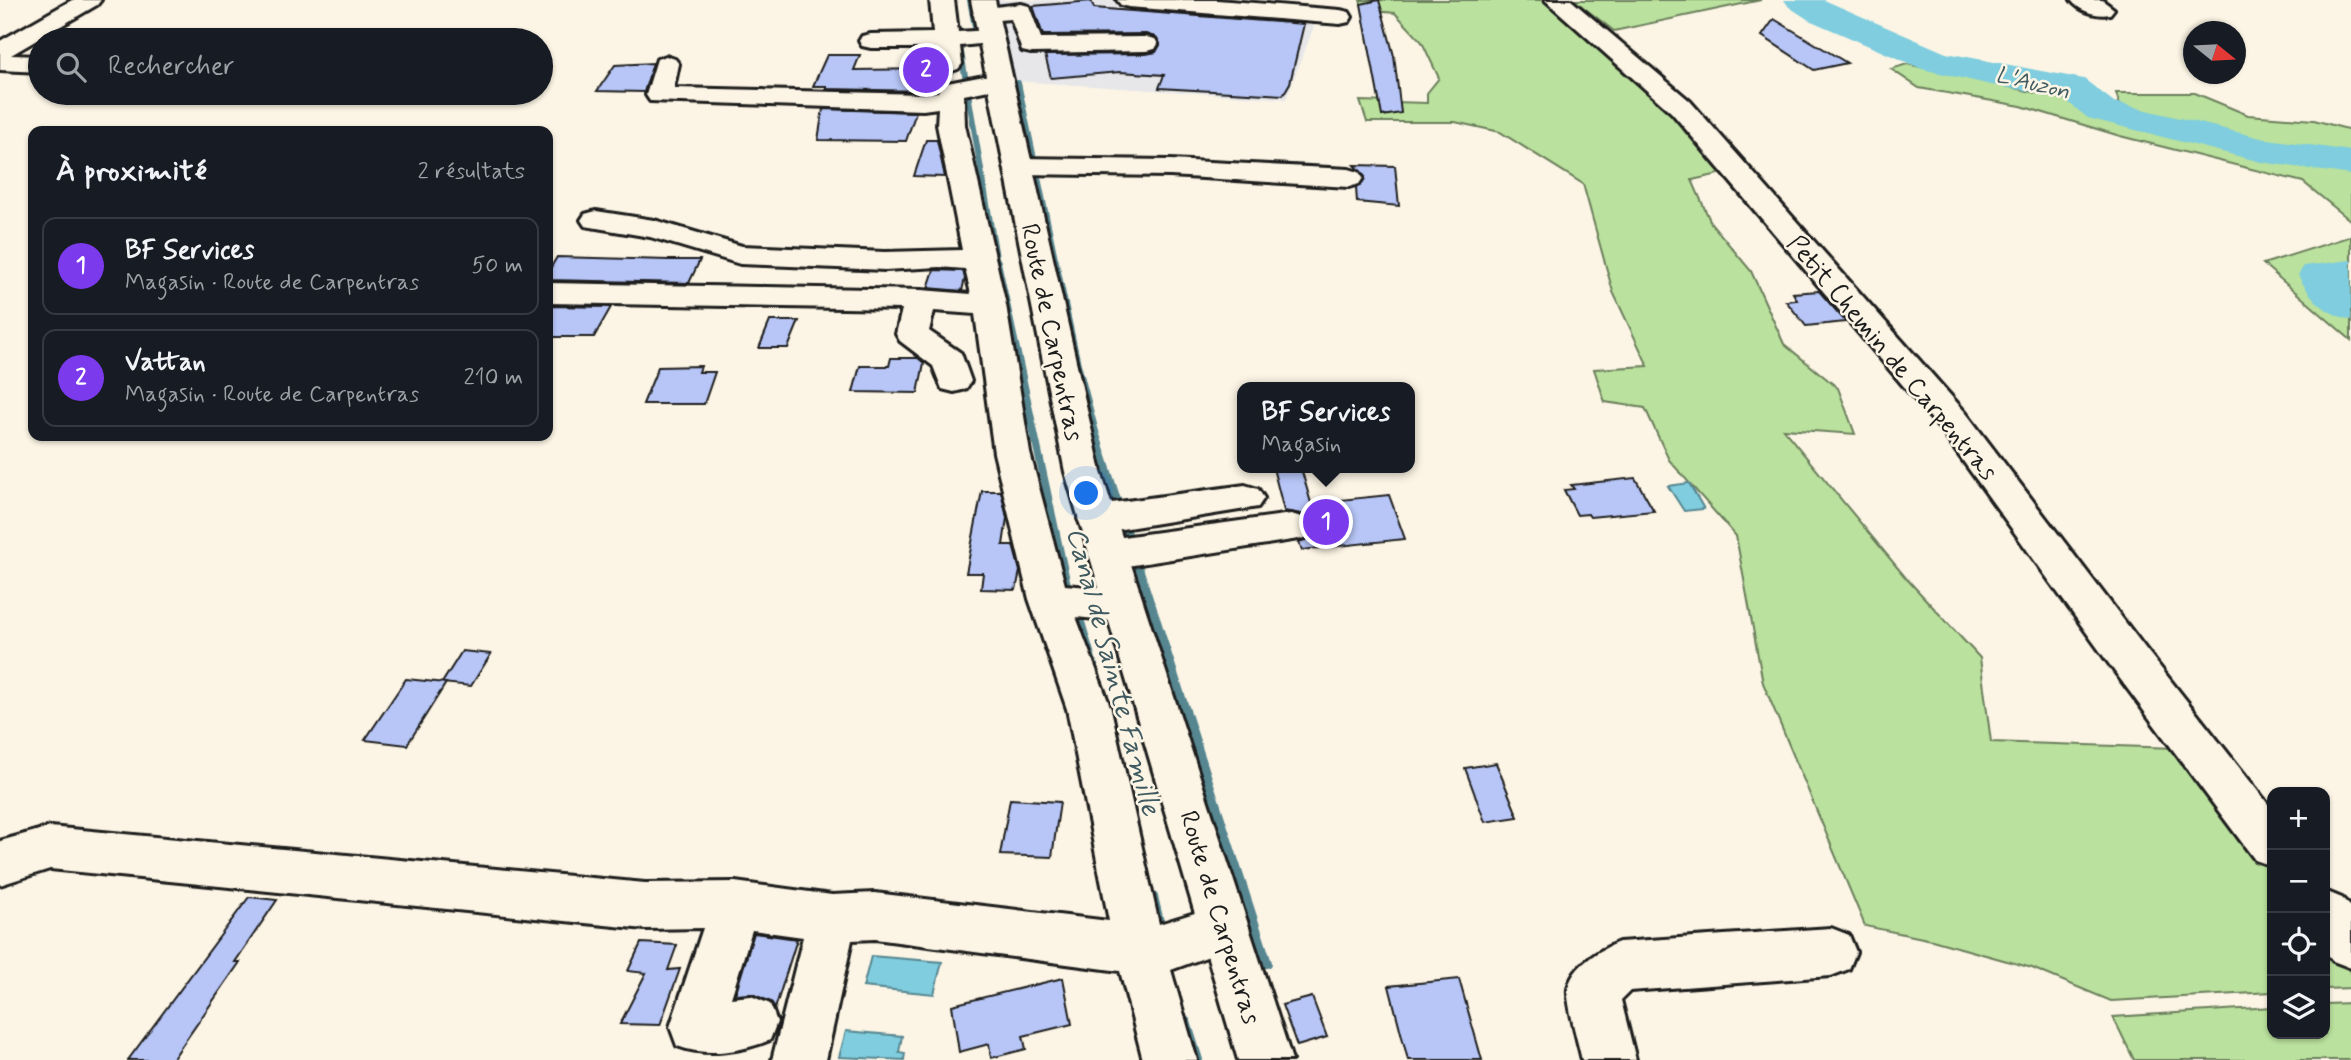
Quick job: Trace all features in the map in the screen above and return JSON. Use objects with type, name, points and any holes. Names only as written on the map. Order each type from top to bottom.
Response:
[{"type":"street","points":[[40,28],[89,0]]},
{"type":"street","points":[[942,0],[951,94],[951,125],[990,305],[1012,453],[1049,598],[1089,709],[1140,949],[1170,1060]]},
{"type":"street","points":[[1129,0],[1340,17]]},
{"type":"street","name":"Petit Chemin de Carpentras","points":[[1557,0],[1681,107],[1953,421],[2130,660],[2267,838]]},
{"type":"street","points":[[871,41],[947,40],[986,17],[1021,11],[1031,46],[1146,44]]},
{"type":"street","name":"Route de Carpentras","points":[[986,17],[1083,472],[1265,1060]]},
{"type":"street","points":[[0,51],[28,35]]},
{"type":"street","points":[[0,62],[28,63]]},
{"type":"street","points":[[666,64],[659,95],[923,102],[1000,81]]},
{"type":"street","points":[[1017,166],[1170,168],[1349,178]]},
{"type":"street","points":[[596,220],[663,231],[740,255],[885,261],[939,258],[979,261]]},
{"type":"street","points":[[553,293],[921,300],[990,305]]},
{"type":"street","points":[[921,300],[912,334],[949,361],[954,381]]},
{"type":"street","points":[[1103,537],[1147,510],[1245,498]]},
{"type":"street","points":[[1103,537],[1291,528]]},
{"type":"street","points":[[1049,598],[1125,606]]},
{"type":"street","points":[[0,863],[50,848],[645,905],[735,905],[832,918],[875,916],[1140,949],[1168,947],[1224,927]]},
{"type":"street","points":[[735,905],[696,1027],[751,1022]]},
{"type":"street","points":[[799,1060],[832,918]]},
{"type":"street","points":[[2330,920],[2351,944]]},
{"type":"street","points":[[1609,1060],[1593,991],[1619,967],[1831,952]]},
{"type":"shaded area","points":[[995,0],[1173,0],[1320,11],[1286,99],[1015,81]]},
{"type":"green space","points":[[1360,0],[1547,0],[1628,65],[1729,172],[1692,180],[1711,223],[1751,271],[1784,344],[1838,388],[1855,434],[1783,429],[1906,578],[1980,658],[1991,742],[2177,748],[2267,863],[2267,992],[2111,1001],[2032,968],[1932,940],[1865,926],[1763,683],[1736,536],[1669,460],[1645,408],[1605,402],[1594,369],[1648,366],[1613,292],[1583,184],[1500,132],[1455,122],[1367,122],[1360,101],[1427,103],[1427,93],[1439,78],[1422,42],[1395,13],[1363,10]]},
{"type":"green space","points":[[1574,0],[1761,0],[1614,31]]},
{"type":"green space","points":[[1907,64],[2122,112],[2116,93],[2195,93],[2248,115],[2314,120],[2351,130],[2351,221],[2303,182],[2120,136],[2021,106],[1919,88],[1891,69]]},
{"type":"green space","points":[[2351,236],[2351,340],[2263,264]]},
{"type":"green space","points":[[2330,942],[2351,969],[2351,988],[2330,989]]},
{"type":"green space","points":[[2351,1003],[2351,1060],[2134,1060],[2113,1017],[2267,1007],[2267,1039],[2330,1039],[2330,1004]]},
{"type":"water","points":[[1689,483],[1704,509],[1684,511],[1668,486]]},
{"type":"water","points":[[871,956],[942,962],[934,994],[863,987]]},
{"type":"water","points":[[846,1031],[902,1036],[899,1052],[905,1053],[904,1060],[839,1057]]},
{"type":"building","points":[[1379,0],[1394,56],[1401,113],[1382,116],[1361,4]]},
{"type":"building","points":[[1091,1],[1094,8],[1304,24],[1290,83],[1283,95],[1159,88],[1164,75],[1120,72],[1051,78],[1045,55],[1146,54],[1156,52],[1160,45],[1157,38],[1146,34],[1043,35],[1033,6]]},
{"type":"building","points":[[1774,19],[1847,63],[1814,70],[1762,36]]},
{"type":"building","points":[[827,55],[860,55],[854,70],[930,69],[923,91],[827,89],[827,86],[813,86]]},
{"type":"building","points":[[653,63],[644,92],[597,91],[615,65]]},
{"type":"building","points":[[823,109],[916,112],[906,141],[818,140]]},
{"type":"building","points":[[926,140],[937,140],[945,177],[914,176]]},
{"type":"building","points":[[1354,165],[1395,166],[1399,206],[1357,202],[1356,188],[1365,177]]},
{"type":"building","points":[[557,257],[700,260],[689,283],[553,280],[553,264]]},
{"type":"building","points":[[934,270],[963,271],[965,278],[962,291],[928,288]]},
{"type":"building","points":[[1819,291],[1846,322],[1806,326],[1786,301],[1797,300],[1793,293]]},
{"type":"building","points":[[553,306],[611,307],[594,337],[553,337]]},
{"type":"building","points":[[770,321],[799,321],[788,348],[759,348]]},
{"type":"building","points":[[891,358],[918,358],[924,363],[918,393],[853,392],[860,366],[889,366]]},
{"type":"building","points":[[701,366],[699,372],[715,372],[704,404],[643,404],[658,367]]},
{"type":"building","points":[[1274,473],[1302,473],[1311,503],[1389,495],[1405,539],[1302,550],[1299,542],[1307,539],[1312,527],[1306,515],[1284,511]]},
{"type":"building","points":[[1635,478],[1654,511],[1590,517],[1588,514],[1577,515],[1564,490],[1574,489],[1571,485]]},
{"type":"building","points":[[982,491],[1001,491],[1007,518],[1003,545],[1013,545],[1020,571],[1016,590],[981,589],[983,573],[966,573]]},
{"type":"building","points":[[462,651],[491,654],[471,686],[442,683]]},
{"type":"building","points":[[406,679],[446,683],[407,745],[365,740]]},
{"type":"building","points":[[1496,763],[1518,817],[1485,822],[1465,768]]},
{"type":"building","points":[[1010,799],[1060,802],[1052,857],[1000,855]]},
{"type":"building","points":[[249,897],[277,900],[235,962],[240,962],[172,1060],[128,1060]]},
{"type":"building","points":[[754,933],[797,939],[775,1009],[771,1002],[752,994],[735,995]]},
{"type":"building","points":[[641,943],[677,945],[668,970],[680,969],[660,1025],[620,1024],[646,973],[628,971]]},
{"type":"building","points":[[1063,978],[1072,1024],[1023,1036],[1026,1049],[991,1058],[989,1044],[959,1052],[952,1005]]},
{"type":"building","points":[[1459,979],[1482,1060],[1408,1060],[1389,986]]},
{"type":"building","points":[[1312,997],[1327,1037],[1297,1046],[1282,1005]]},
{"type":"waterway","name":"Canal de Sainte Famille","points":[[952,0],[997,263]]},
{"type":"waterway","points":[[970,0],[975,27]]},
{"type":"waterway","name":"L'Auzon","points":[[1801,0],[1821,13],[1935,61],[1991,74],[2071,87],[2101,110],[2261,150],[2351,163]]},
{"type":"waterway","points":[[1018,83],[1056,263]]},
{"type":"waterway","name":"Canal de Sainte Famille","points":[[997,262],[1069,594]]},
{"type":"waterway","points":[[1055,262],[1095,432],[1152,608]]},
{"type":"waterway","name":"L'Auzon","points":[[2351,273],[2320,275],[2330,292],[2351,306]]},
{"type":"waterway","points":[[1151,606],[1267,963]]},
{"type":"waterway","name":"Canal de Sainte Famille","points":[[1076,609],[1093,666]]},
{"type":"waterway","name":"Canal de Sainte Famille","points":[[1153,897],[1162,934]]},
{"type":"waterway","name":"Canal de Sainte Famille","points":[[1186,1022],[1198,1060]]},
{"type":"place","name":"Vattan","points":[[926,70]]},
{"type":"place","name":"BF Services","points":[[1326,522]]}]
